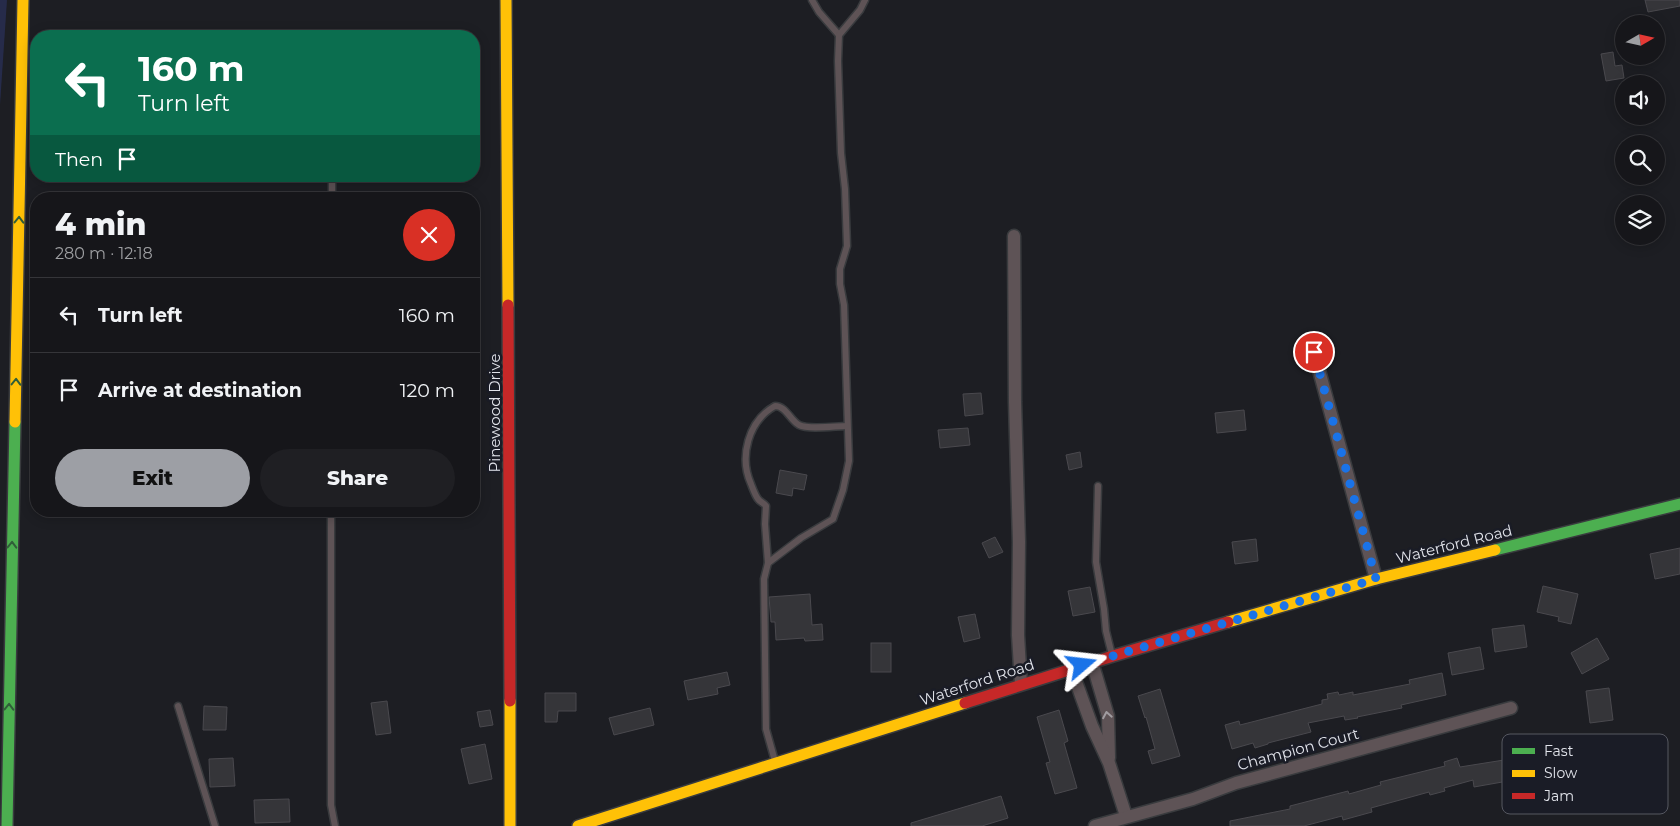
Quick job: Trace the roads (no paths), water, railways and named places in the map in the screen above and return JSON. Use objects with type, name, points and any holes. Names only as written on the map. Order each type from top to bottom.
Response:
[{"type":"main road","points":[[7,826],[23,0]]},
{"type":"main road","name":"Pinewood Drive","points":[[506,0],[510,826]]},
{"type":"main road","name":"Waterford Road","points":[[578,826],[1071,668],[1376,579],[1680,504]]},
{"type":"street","points":[[1014,236],[1014,402],[1019,542],[1018,636],[1021,684]]},
{"type":"street","points":[[1314,352],[1376,579]]},
{"type":"street","points":[[1092,662],[1108,716],[1110,763]]},
{"type":"street","points":[[1071,668],[1092,726],[1110,763],[1126,816]]},
{"type":"street","name":"Champion Court","points":[[1095,826],[1193,799],[1236,783],[1511,708]]},
{"type":"lane","points":[[812,0],[818,12],[839,35]]},
{"type":"lane","points":[[768,563],[801,538],[833,519],[843,490],[849,461],[844,305],[840,284],[840,269],[847,246],[846,189],[841,153],[838,61],[839,35],[860,10],[865,0]]},
{"type":"lane","points":[[776,762],[766,729],[764,579],[768,563],[765,524],[766,506],[758,499],[748,477],[746,465],[747,449],[752,430],[760,417],[775,406],[783,408],[792,421],[801,426],[847,426]]},
{"type":"lane","points":[[1098,486],[1096,562],[1106,631],[1113,656]]},
{"type":"lane","points":[[331,517],[331,805],[335,826]]},
{"type":"lane","points":[[178,706],[215,826]]}]
